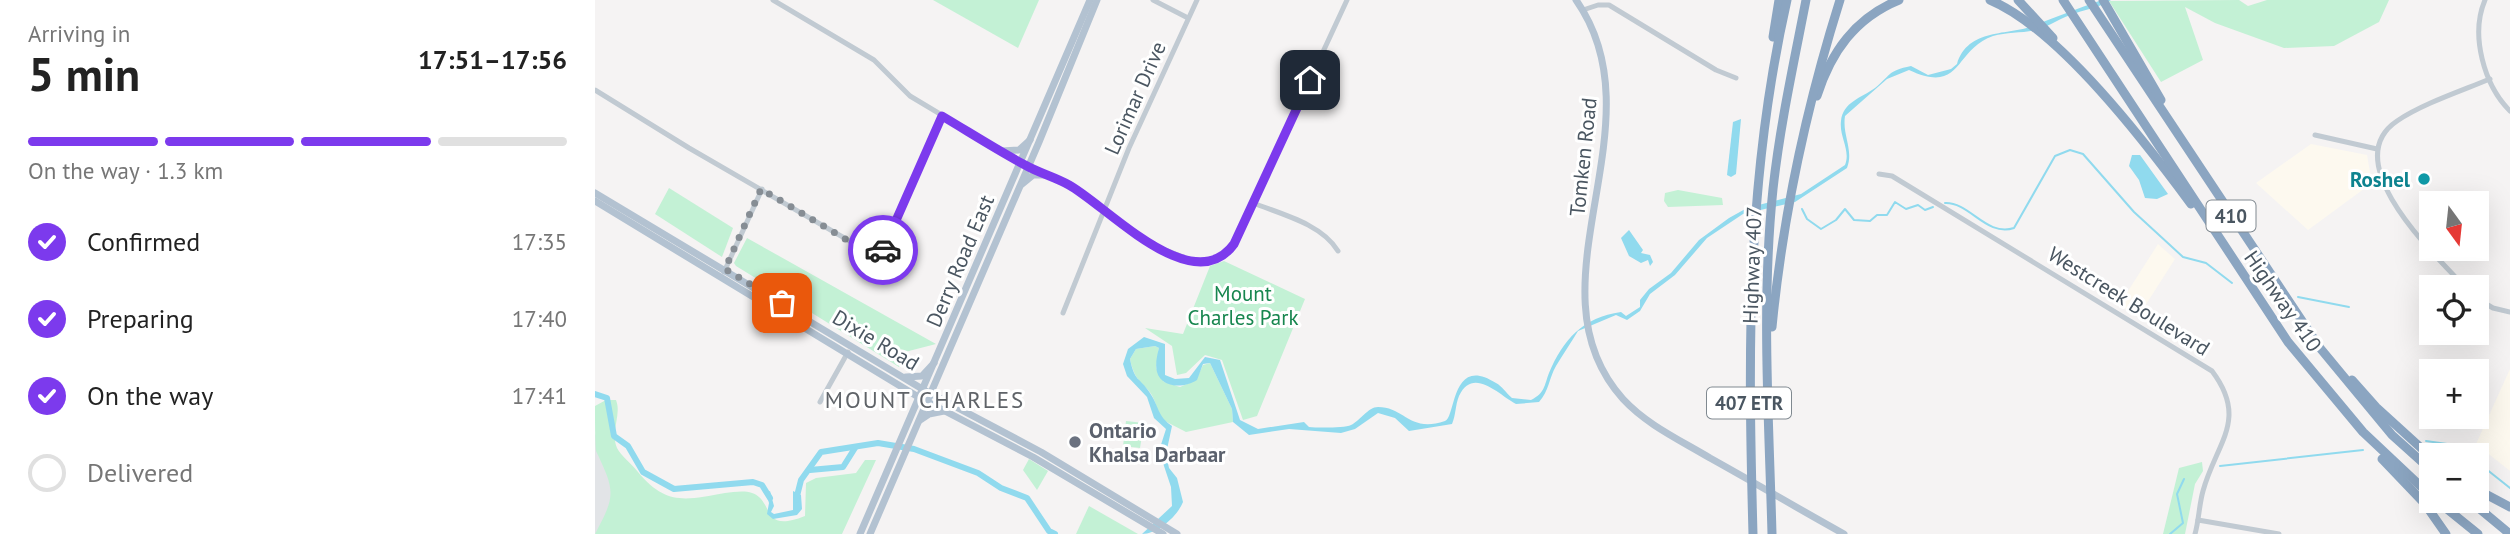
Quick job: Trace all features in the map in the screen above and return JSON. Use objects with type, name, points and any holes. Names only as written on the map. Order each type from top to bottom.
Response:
[{"type":"highway","points":[[1773,62],[1770,54],[1779,0]]},
{"type":"highway","name":"Highway 407","points":[[1753,534],[1749,386],[1753,228],[1773,62],[1787,0]]},
{"type":"highway","name":"Highway 407","points":[[1772,534],[1767,345],[1770,223],[1786,99],[1806,0]]},
{"type":"highway","points":[[1767,345],[1772,334],[1792,182],[1840,0]]},
{"type":"highway","points":[[1802,136],[1822,80],[1840,45],[1870,15],[1899,0]]},
{"type":"highway","points":[[1990,0],[2027,17],[2047,35],[2142,138],[2213,235],[2222,242]]},
{"type":"highway","points":[[2018,0],[2027,17]]},
{"type":"highway","name":"Highway 410","points":[[2089,0],[2321,348],[2392,435],[2419,459]]},
{"type":"highway","points":[[2103,0],[2161,99],[2167,118]]},
{"type":"highway","name":"Highway 410","points":[[2064,1],[2288,342],[2363,432],[2419,485]]},
{"type":"highway","points":[[2321,348],[2376,407],[2419,446]]},
{"type":"highway","points":[[2363,432],[2367,442],[2425,504],[2446,534]]},
{"type":"highway","points":[[2489,496],[2510,507]]},
{"type":"highway","points":[[2452,513],[2478,534]]},
{"type":"highway","points":[[2485,513],[2510,534]]},
{"type":"main road","name":"Derry Road East","points":[[927,391],[939,374],[1020,188],[1033,137],[1090,0]]},
{"type":"main road","name":"Derry Road East","points":[[859,534],[903,436],[915,419],[937,360],[1097,0]]},
{"type":"main road","name":"Tomken Road","points":[[1576,0],[1598,44],[1608,95],[1586,282],[1586,314],[1590,334],[1612,384],[1647,419],[1844,534]]},
{"type":"main road","points":[[1002,151],[1019,150],[1033,137]]},
{"type":"main road","points":[[1020,188],[1033,175],[1048,175]]},
{"type":"main road","name":"Dixie Road","points":[[595,193],[847,355],[923,400],[1147,520]]},
{"type":"main road","name":"Dixie Road","points":[[595,201],[927,391],[1041,452],[1162,530],[1177,534]]},
{"type":"main road","points":[[902,376],[922,376],[937,360]]},
{"type":"main road","points":[[939,374],[941,391],[949,402]]},
{"type":"main road","points":[[903,388],[912,403],[915,419],[945,411]]},
{"type":"main road","name":"Derry Road East","points":[[870,534],[912,437],[915,419]]},
{"type":"street","points":[[773,0],[874,60],[910,96],[1025,165],[1071,186],[1150,244],[1182,259],[1201,262],[1216,259],[1231,248],[1347,0]]},
{"type":"street","points":[[1153,0],[1188,18]]},
{"type":"street","name":"Lorimar Drive","points":[[1063,313],[1104,211],[1197,0]]},
{"type":"street","points":[[2486,0],[2479,28],[2490,79],[2510,111]]},
{"type":"street","points":[[1583,10],[1609,5],[1716,70],[1736,78]]},
{"type":"street","points":[[2454,275],[2431,251],[2384,186],[2377,170],[2377,149],[2396,121],[2490,79]]},
{"type":"street","points":[[595,90],[869,253],[879,253],[885,247],[942,116]]},
{"type":"street","points":[[2315,135],[2377,149]]},
{"type":"street","name":"Westcreek Boulevard","points":[[1879,174],[1903,182],[2212,370],[2227,397],[2230,418],[2224,445],[2203,491],[2196,534]]},
{"type":"street","points":[[723,273],[761,189]]},
{"type":"street","points":[[1253,203],[1305,224],[1333,242],[1338,251]]},
{"type":"street","points":[[2489,306],[2510,312]]},
{"type":"street","points":[[820,402],[852,346]]},
{"type":"street","points":[[2198,520],[2279,534]]},
{"type":"shaded area","points":[[2311,144],[2367,155],[2372,183],[2308,230],[2256,183]]},
{"type":"shaded area","points":[[2158,244],[2175,259],[2138,317],[2119,305]]},
{"type":"shaded area","points":[[2510,369],[2510,471],[2489,454],[2489,443],[2476,443],[2483,429],[2489,429],[2489,415]]},
{"type":"shaded area","points":[[595,434],[638,480],[595,534]]},
{"type":"green space","points":[[933,0],[1039,0],[1018,48]]},
{"type":"green space","points":[[2239,0],[2248,6],[2267,0],[2389,0],[2379,22],[2334,46],[2284,48],[2215,23],[2185,7],[2203,60],[2161,82],[2109,1]]},
{"type":"green space","points":[[669,188],[733,228],[722,257],[655,214]]},
{"type":"green space","points":[[1678,190],[1722,198],[1723,205],[1668,207],[1664,201],[1665,193]]},
{"type":"green space","points":[[747,238],[936,344],[905,352],[899,367],[736,266],[734,263]]},
{"type":"green space","name":"Mount Charles Park","points":[[1224,261],[1305,299],[1257,416],[1243,420],[1222,360],[1205,355],[1186,373],[1177,375],[1172,346],[1145,328],[1183,334],[1210,266]]},
{"type":"green space","points":[[1155,346],[1159,348],[1156,368],[1164,382],[1180,387],[1196,380],[1203,365],[1210,363],[1232,409],[1233,422],[1186,432],[1159,418],[1156,404],[1135,375],[1130,359],[1136,349]]},
{"type":"green space","points":[[606,400],[616,400],[618,411],[615,442],[621,454],[658,491],[677,498],[749,492],[764,502],[775,519],[791,521],[805,516],[806,483],[816,478],[856,473],[865,460],[876,460],[842,534],[595,534],[610,501],[610,485],[596,451],[595,406]]},
{"type":"green space","points":[[1126,421],[1144,423],[1140,448],[1123,446]]},
{"type":"green space","points":[[1029,459],[1048,471],[1037,490],[1023,470]]},
{"type":"green space","points":[[2202,462],[2203,471],[2195,484],[2185,534],[2163,534],[2179,468]]},
{"type":"green space","points":[[1089,506],[1138,534],[1076,534]]},
{"type":"water","points":[[2102,0],[2111,0],[2036,30],[1993,36],[1980,43],[1949,74],[1939,77],[1926,76],[1909,70],[1887,79],[1845,116],[1849,155],[1847,168],[1795,202],[1743,214],[1707,238],[1675,275],[1650,294],[1640,311],[1627,320],[1616,315],[1578,331],[1556,366],[1539,402],[1516,404],[1486,385],[1471,383],[1459,396],[1452,424],[1409,431],[1395,418],[1378,413],[1355,429],[1341,433],[1289,429],[1249,435],[1233,422],[1232,409],[1210,363],[1203,364],[1197,380],[1186,385],[1174,385],[1164,382],[1157,372],[1159,348],[1155,346],[1136,349],[1130,359],[1134,372],[1150,393],[1163,418],[1172,426],[1166,454],[1169,468],[1177,478],[1183,502],[1166,524],[1142,534],[1172,506],[1171,487],[1159,451],[1166,429],[1154,418],[1147,397],[1127,376],[1123,364],[1128,349],[1144,337],[1165,344],[1165,375],[1175,379],[1189,378],[1205,357],[1220,360],[1240,420],[1258,429],[1304,422],[1309,427],[1348,426],[1378,407],[1395,411],[1415,422],[1433,424],[1449,417],[1458,390],[1463,381],[1471,376],[1481,376],[1496,383],[1512,398],[1531,400],[1543,389],[1561,350],[1576,332],[1585,325],[1621,312],[1626,316],[1640,307],[1640,300],[1649,289],[1671,273],[1699,240],[1729,218],[1747,208],[1801,194],[1845,165],[1847,154],[1841,127],[1842,115],[1849,105],[1875,88],[1890,74],[1911,66],[1928,75],[1951,69],[1957,64],[1962,52],[1980,38],[2025,28]]},
{"type":"water","points":[[1741,119],[1736,174],[1731,177],[1727,175],[1733,122]]},
{"type":"water","points":[[2132,155],[2140,155],[2168,194],[2157,199],[2145,198],[2139,180],[2129,166]]},
{"type":"water","points":[[1629,230],[1643,250],[1641,253],[1650,255],[1653,262],[1650,266],[1648,260],[1641,263],[1629,256],[1621,238]]},
{"type":"water","points":[[770,491],[774,506],[771,512],[774,514],[793,510],[793,491],[801,495],[802,509],[797,515],[773,519],[767,514],[769,503],[766,493]]},
{"type":"waterway","points":[[1945,203],[1954,204],[1995,228],[2014,228],[2055,156],[2070,150],[2083,154],[2134,212],[2183,257],[2206,263],[2232,283]]},
{"type":"waterway","points":[[1802,209],[1807,219],[1821,229],[1836,220],[1845,209],[1854,220],[1870,221],[1877,215],[1887,215],[1895,202],[1906,209],[1918,205],[1925,210],[1933,207]]},
{"type":"waterway","points":[[2298,297],[2349,307]]},
{"type":"waterway","points":[[595,394],[607,398],[614,436],[628,446],[643,472],[674,489],[753,482],[762,485],[770,498]]},
{"type":"waterway","points":[[2426,441],[2440,443]]},
{"type":"waterway","points":[[796,500],[801,480],[821,452],[878,443],[914,449],[978,473],[1001,488],[1027,498],[1049,531],[1055,534]]},
{"type":"waterway","points":[[810,470],[843,467],[855,448]]},
{"type":"waterway","points":[[2220,466],[2363,450]]},
{"type":"waterway","points":[[2489,471],[2510,488]]},
{"type":"waterway","points":[[2170,534],[2183,523],[2177,494],[2184,479]]},
{"type":"way so far","points":[[782,303],[725,269],[761,189],[869,253],[883,250]]},
{"type":"place","name":"Roshel","points":[[2424,179]]},
{"type":"place","name":"Ontario Khalsa Darbaar","points":[[1075,442]]},
{"type":"district","name":"MOUNT CHARLES","points":[[925,399]]},
{"type":"route","points":[[883,250],[942,116],[1022,163],[1071,186],[1150,244],[1189,261],[1216,259],[1228,252],[1234,244],[1310,80]]}]
